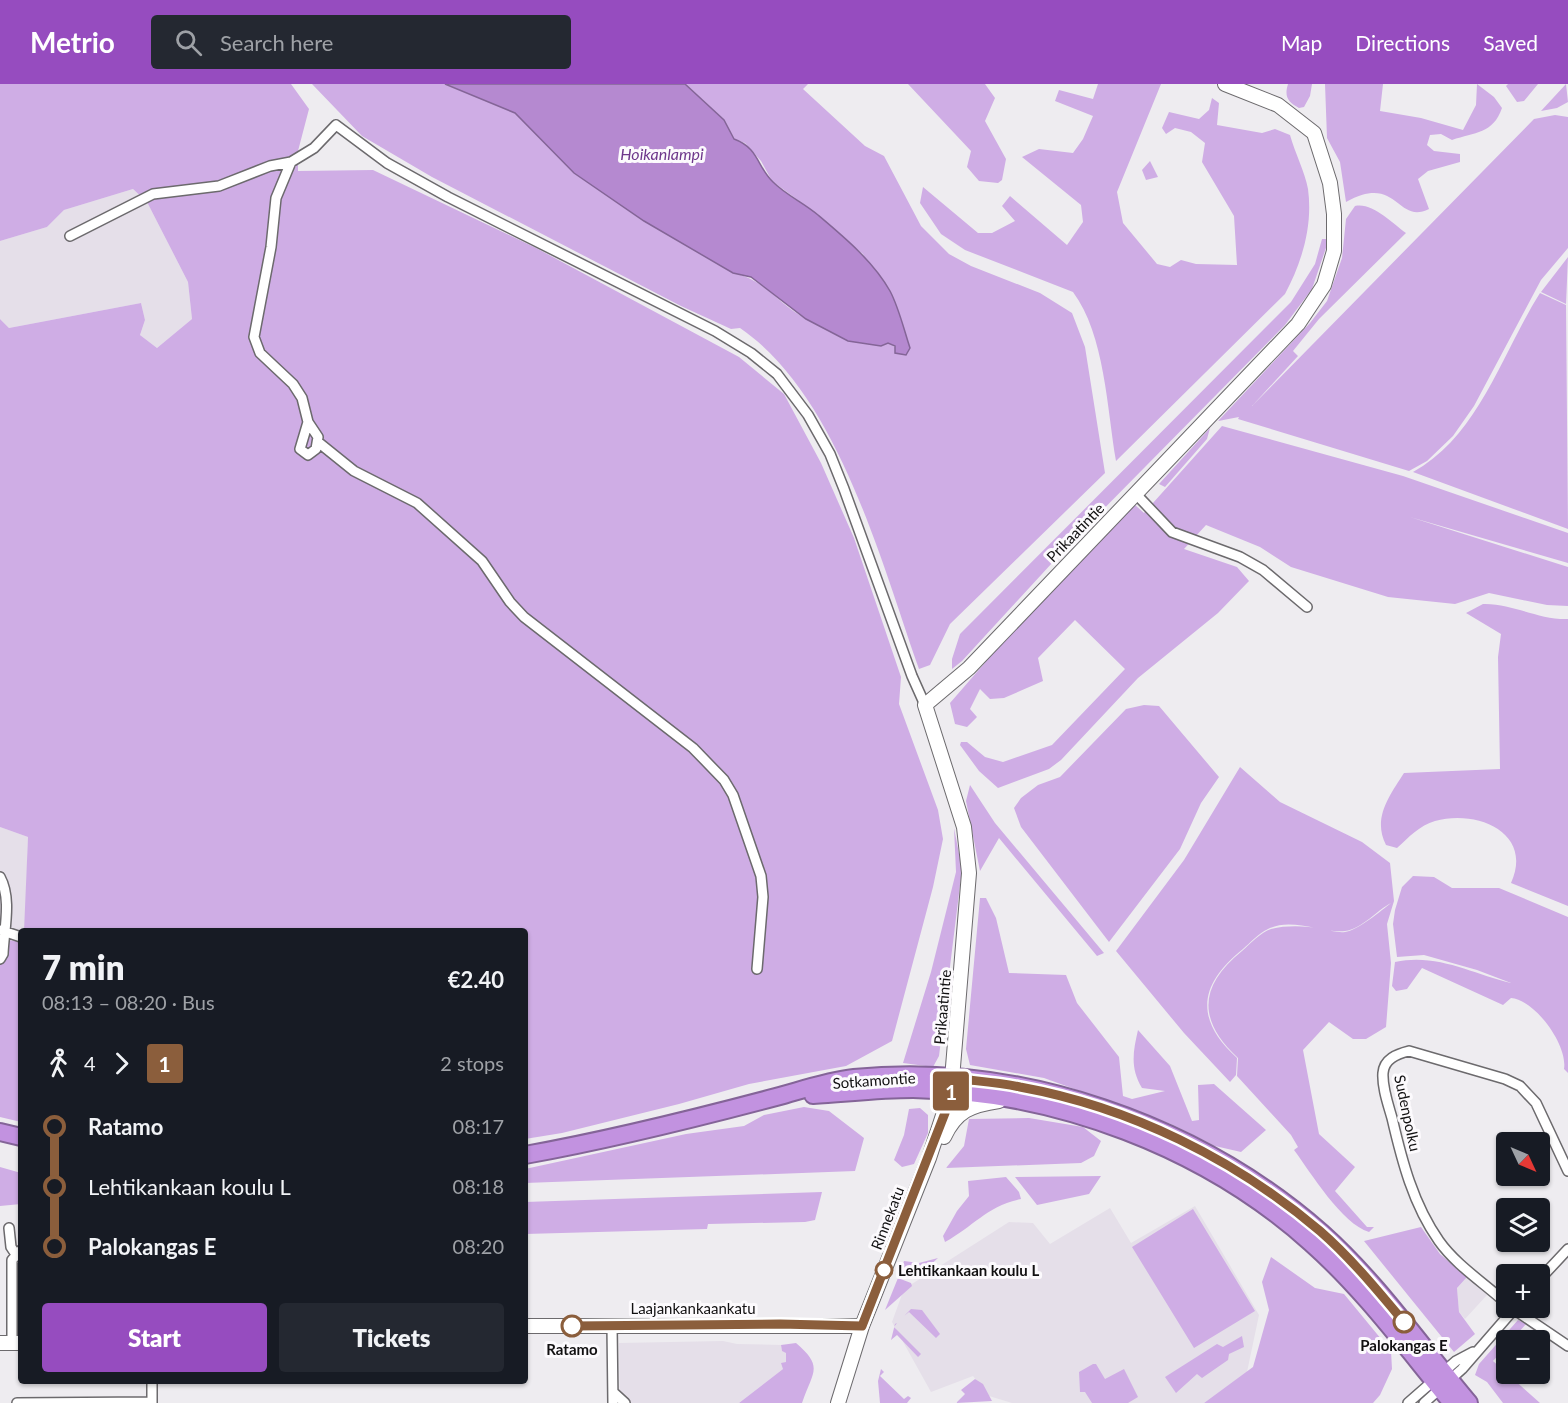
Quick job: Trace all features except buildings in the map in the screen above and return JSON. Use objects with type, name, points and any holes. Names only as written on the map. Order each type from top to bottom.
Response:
[{"type":"highway","name":"Sotkamontie","points":[[528,1154],[632,1133],[805,1087],[855,1078],[951,1085],[1019,1086],[1082,1103],[1166,1133],[1219,1160],[1321,1232],[1381,1294],[1469,1403]]},
{"type":"highway","name":"Sotkamontie","points":[[951,1085],[1076,1116],[1159,1145],[1211,1170],[1244,1191],[1302,1235],[1448,1375],[1452,1403]]},
{"type":"highway","points":[[0,1132],[18,1136]]},
{"type":"street","name":"Prikaatintie","points":[[951,1085],[969,873],[964,827],[925,705],[970,667],[1298,324],[1324,285],[1334,251],[1334,214],[1330,183],[1314,133],[1278,105],[1225,84]]},
{"type":"street","points":[[70,236],[153,194],[219,186],[270,166],[291,162],[314,148],[336,125],[387,163],[448,197],[715,331],[751,353],[777,374],[808,415],[830,454],[912,676],[925,705]]},
{"type":"street","points":[[291,162],[276,198],[271,247],[254,337],[260,353],[293,384],[302,398],[308,422],[317,432],[318,441],[316,449],[308,455],[300,449],[308,422]]},
{"type":"street","points":[[318,441],[354,471],[417,503],[482,561],[510,602],[524,617],[711,764],[733,795],[761,876],[763,897],[757,969]]},
{"type":"street","points":[[1135,494],[1172,532],[1240,557],[1263,570],[1307,607]]},
{"type":"street","points":[[0,877],[4,885],[6,912],[2,931],[3,954],[0,959]]},
{"type":"street","points":[[2,931],[18,936]]},
{"type":"street","name":"Sudenpolku","points":[[1496,1293],[1451,1255],[1426,1221],[1405,1171],[1387,1099],[1383,1072],[1388,1061],[1398,1054],[1409,1051],[1513,1082],[1536,1102],[1568,1171]]},
{"type":"street","name":"Rinnekatu","points":[[838,1403],[862,1326],[928,1158],[951,1085]]},
{"type":"street","points":[[928,1158],[942,1142],[956,1116],[963,1110],[972,1105],[1010,1100]]},
{"type":"street","points":[[9,1228],[11,1247],[18,1252],[12,1260],[11,1343]]},
{"type":"street","points":[[1550,1268],[1568,1248]]},
{"type":"street","points":[[1408,1403],[1448,1375],[1478,1349],[1503,1318]]},
{"type":"street","name":"Sudenpolku","points":[[1528,1318],[1568,1346]]},
{"type":"street","name":"Laajankankaankatu","points":[[528,1326],[862,1326]]},
{"type":"street","points":[[612,1326],[613,1403]]},
{"type":"street","points":[[1424,1403],[1448,1375]]},
{"type":"street","points":[[17,1403],[152,1402],[152,1384]]},
{"type":"street","points":[[613,1392],[626,1403]]},
{"type":"shaded area","points":[[0,84],[291,84],[309,109],[298,151],[298,171],[373,170],[536,248],[739,357],[784,394],[821,463],[854,538],[901,677],[899,704],[938,810],[943,839],[933,887],[892,1041],[846,1066],[749,1084],[562,1133],[528,1139],[528,928],[24,928],[28,837],[0,827],[0,319],[9,328],[141,303],[145,320],[140,335],[157,348],[192,319],[188,282],[147,202],[133,189],[64,210],[47,227],[0,241]]},
{"type":"shaded area","points":[[312,84],[445,84],[515,113],[574,172],[733,273],[755,281],[797,313],[818,324],[880,340],[902,352],[863,254],[834,232],[818,215],[772,181],[761,161],[745,143],[734,139],[724,120],[685,84],[808,84],[803,89],[865,146],[884,156],[921,226],[949,254],[971,266],[1040,293],[1072,313],[1085,347],[1105,473],[950,624],[930,665],[919,669],[872,532],[852,484],[830,437],[804,394],[774,358],[740,328],[731,329],[681,306],[432,177],[362,136]]},
{"type":"shaded area","points":[[908,84],[985,84],[995,98],[985,121],[1006,159],[1002,180],[998,183],[979,181],[967,167],[971,151]]},
{"type":"shaded area","points":[[1098,84],[1161,84],[1117,192],[1123,223],[1157,264],[1170,267],[1181,260],[1196,264],[1237,265],[1234,216],[1202,162],[1205,143],[1191,132],[1175,128],[1166,134],[1162,128],[1169,112],[1199,119],[1209,110],[1212,98],[1219,103],[1217,125],[1262,133],[1275,129],[1290,135],[1307,183],[1309,203],[1305,243],[1285,294],[1116,461],[1098,351],[1084,309],[1073,292],[965,250],[941,234],[920,203],[923,187],[978,233],[992,233],[1015,221],[1002,206],[1010,196],[1067,245],[1083,222],[1081,205],[1022,157],[1039,149],[1073,153],[1083,139],[1093,116],[1055,101],[1059,90],[1093,99]]},
{"type":"shaded area","points":[[1288,84],[1312,84],[1310,96],[1304,107],[1299,108],[1292,104],[1286,92]]},
{"type":"shaded area","points":[[1325,84],[1383,84],[1380,111],[1421,118],[1463,130],[1476,105],[1477,84],[1494,97],[1502,108],[1494,123],[1482,131],[1452,140],[1441,134],[1430,135],[1427,145],[1434,151],[1460,154],[1460,162],[1428,171],[1418,179],[1429,209],[1418,212],[1409,211],[1386,196],[1376,193],[1363,195],[1346,202],[1340,162],[1327,138]]},
{"type":"shaded area","points":[[1508,84],[1538,84],[1524,101],[1517,102],[1506,86]]},
{"type":"shaded area","points":[[1566,84],[1568,102],[1557,108],[1541,111]]},
{"type":"shaded area","points":[[1555,115],[1568,117],[1568,248],[1541,280],[1474,406],[1453,436],[1427,461],[1409,471],[1238,419],[1239,417],[1218,421],[1310,323],[1327,301],[1342,258],[1346,219],[1355,206],[1375,210],[1406,233],[1319,319],[1293,351],[1298,356],[1252,406],[1534,119]]},
{"type":"shaded area","points":[[1150,161],[1158,177],[1146,180],[1142,170]]},
{"type":"shaded area","points":[[133,189],[147,202],[188,282],[192,319],[157,348],[140,335],[145,320],[141,303],[9,328],[0,319],[0,241],[47,227],[64,210]]},
{"type":"shaded area","points":[[1322,239],[1329,239],[1312,289],[1285,325],[1075,538],[962,661],[952,669],[952,659],[960,634],[1291,302],[1315,264]]},
{"type":"shaded area","points":[[1568,257],[1566,304],[1541,292]]},
{"type":"shaded area","points":[[1540,293],[1566,305],[1568,529],[1413,472],[1436,456],[1472,415],[1487,392]]},
{"type":"shaded area","points":[[1222,426],[1403,476],[1568,533],[1568,563],[1410,517],[1568,567],[1568,606],[1547,605],[1489,593],[1455,604],[1388,597],[1291,567],[1260,547],[1206,525],[1184,549],[1237,567],[1249,581],[1218,613],[1138,678],[1061,760],[1049,769],[998,788],[979,771],[960,745],[961,742],[967,742],[985,757],[1003,762],[1052,745],[1125,669],[1075,620],[1038,658],[1043,681],[1004,698],[990,699],[980,689],[970,709],[977,717],[967,727],[955,724],[950,703],[1003,642],[1135,505],[1144,513]]},
{"type":"shaded area","points":[[1210,428],[1207,439],[1165,487],[1159,484]]},
{"type":"shaded area","points":[[1483,604],[1504,606],[1557,619],[1568,619],[1568,906],[1511,883],[1516,865],[1515,850],[1508,838],[1497,828],[1483,822],[1467,818],[1435,821],[1419,829],[1397,848],[1386,845],[1382,835],[1384,807],[1404,773],[1500,769],[1498,657],[1501,634],[1466,613]]},
{"type":"shaded area","points":[[1144,705],[1159,706],[1219,777],[1201,803],[1180,849],[1109,942],[1021,827],[1014,808],[1021,798],[1038,785],[1060,777],[1126,709]]},
{"type":"shaded area","points":[[1240,767],[1280,802],[1362,842],[1390,863],[1394,901],[1387,924],[1391,963],[1386,1027],[1366,1039],[1353,1039],[1329,1022],[1303,1050],[1319,1134],[1355,1167],[1335,1191],[1367,1227],[1374,1227],[1369,1232],[1348,1219],[1338,1209],[1294,1150],[1298,1147],[1291,1135],[1237,1076],[1238,1058],[1215,1030],[1210,1017],[1208,1003],[1217,977],[1256,938],[1271,929],[1297,926],[1314,928],[1296,925],[1287,925],[1268,929],[1258,936],[1228,962],[1217,975],[1210,989],[1207,1002],[1208,1016],[1214,1029],[1223,1044],[1237,1058],[1236,1075],[1230,1082],[1184,1033],[1116,951],[1184,860]],"holes":[[[1391,903],[1369,920],[1356,928],[1350,931],[1342,932],[1335,931],[1345,931],[1363,923]]]},
{"type":"shaded area","points":[[970,785],[995,823],[1104,953],[1097,956],[999,838],[980,871],[966,801]]},
{"type":"shaded area","points":[[0,827],[28,837],[25,928],[18,928],[16,941],[0,939]]},
{"type":"shaded area","points":[[954,828],[962,869],[939,1056],[933,1067],[903,1063],[931,972],[956,872]]},
{"type":"shaded area","points":[[1413,876],[1434,877],[1452,888],[1499,888],[1568,917],[1568,1073],[1564,1069],[1561,1048],[1548,1025],[1530,1007],[1520,1001],[1511,998],[1503,1005],[1422,968],[1407,989],[1396,991],[1392,986],[1395,962],[1411,960],[1440,962],[1511,983],[1477,970],[1424,955],[1397,957],[1393,924],[1395,910],[1402,887]]},
{"type":"shaded area","points":[[980,898],[986,898],[996,918],[1009,973],[1066,975],[1077,1003],[1119,1057],[1123,1096],[1132,1099],[1165,1091],[1142,1088],[1138,1081],[1134,1060],[1138,1030],[1170,1066],[1192,1121],[1199,1120],[1198,1085],[1214,1084],[1266,1130],[1241,1152],[1215,1146],[1171,1124],[1044,1078],[970,1065],[966,1049]]},
{"type":"shaded area","points":[[18,938],[18,1121],[0,1117],[0,939],[15,941]]},
{"type":"shaded area","points":[[804,1107],[829,1111],[864,1138],[855,1171],[528,1183],[528,1168],[686,1134],[744,1126],[764,1115]]},
{"type":"shaded area","points":[[920,1108],[928,1115],[928,1133],[914,1164],[902,1167],[894,1160],[904,1135],[909,1109]]},
{"type":"shaded area","points":[[1029,1118],[1083,1127],[1101,1141],[1094,1156],[1081,1163],[946,1168],[964,1146],[969,1119]]},
{"type":"shaded area","points":[[0,1167],[18,1172],[18,1204],[0,1206]]},
{"type":"shaded area","points":[[1101,1176],[1089,1194],[1037,1205],[1015,1177]]},
{"type":"shaded area","points":[[1006,1177],[1019,1192],[1021,1199],[990,1211],[945,1242],[943,1236],[957,1211],[969,1196],[968,1181]]},
{"type":"shaded area","points":[[822,1192],[815,1220],[708,1224],[707,1229],[528,1234],[528,1202]]},
{"type":"shaded area","points":[[1195,1206],[1259,1315],[1247,1372],[1204,1403],[1012,1403],[989,1396],[973,1376],[931,1392],[892,1322],[904,1289],[1009,1222],[1033,1223],[1050,1244],[1110,1208],[1131,1243]]},
{"type":"shaded area","points":[[1193,1209],[1255,1311],[1194,1348],[1132,1247]]},
{"type":"shaded area","points":[[1421,1227],[1440,1254],[1467,1277],[1457,1288],[1459,1312],[1475,1334],[1454,1352],[1364,1241]]},
{"type":"shaded area","points":[[1271,1257],[1315,1288],[1344,1294],[1391,1351],[1392,1369],[1380,1395],[1373,1403],[1204,1403],[1253,1367],[1269,1310],[1262,1282]]},
{"type":"shaded area","points":[[938,1258],[917,1277],[900,1271],[904,1261],[919,1263]]},
{"type":"shaded area","points":[[1467,1277],[1487,1295],[1465,1319],[1459,1312],[1457,1288]]},
{"type":"shaded area","points":[[898,1278],[911,1283],[912,1286],[885,1310]]},
{"type":"shaded area","points":[[911,1309],[922,1310],[940,1334],[936,1338],[909,1312],[904,1316]]},
{"type":"shaded area","points":[[1518,1320],[1526,1324],[1521,1330],[1509,1330]]},
{"type":"shaded area","points":[[894,1327],[921,1354],[918,1357],[897,1335],[891,1340]]},
{"type":"shaded area","points":[[1242,1336],[1244,1347],[1229,1354],[1228,1360],[1202,1378],[1197,1374],[1176,1393],[1165,1377],[1217,1344],[1223,1347]]},
{"type":"shaded area","points":[[723,1341],[737,1344],[781,1345],[782,1351],[786,1352],[786,1362],[783,1369],[739,1403],[620,1403],[619,1343]]},
{"type":"shaded area","points":[[796,1343],[810,1358],[814,1370],[802,1403],[739,1403],[783,1369],[781,1363],[786,1362],[786,1353],[782,1351],[781,1345]]},
{"type":"shaded area","points":[[1496,1345],[1496,1358],[1493,1361],[1496,1364],[1496,1384],[1519,1384],[1540,1403],[1503,1403],[1487,1382],[1475,1375],[1479,1364]]},
{"type":"shaded area","points":[[1096,1364],[1105,1379],[1124,1369],[1138,1397],[1128,1403],[1092,1403],[1085,1392],[1080,1392],[1079,1372]]},
{"type":"shaded area","points":[[881,1369],[884,1372],[880,1376],[904,1399],[908,1396],[911,1398],[907,1403],[880,1403],[878,1381]]},
{"type":"shaded area","points":[[975,1379],[983,1384],[992,1401],[956,1403],[965,1394],[961,1390]]},
{"type":"water","name":"Hoikanlampi","points":[[445,84],[685,84],[724,120],[734,139],[748,147],[773,182],[828,223],[875,270],[890,291],[899,312],[910,348],[906,355],[895,353],[895,346],[888,343],[881,346],[848,341],[806,319],[751,277],[733,273],[644,221],[574,173],[515,113]]},
{"type":"bus line","name":"1","points":[[572,1326],[780,1324],[862,1326],[945,1113],[952,1078],[1019,1086],[1050,1093],[1166,1133],[1219,1160],[1252,1181],[1321,1232],[1381,1294],[1404,1322]]},
{"type":"place","name":"Lehtikankaan koulu L","points":[[884,1270]]},
{"type":"place","name":"Palokangas E","points":[[1404,1322]]},
{"type":"place","name":"Ratamo","points":[[572,1326]]}]
